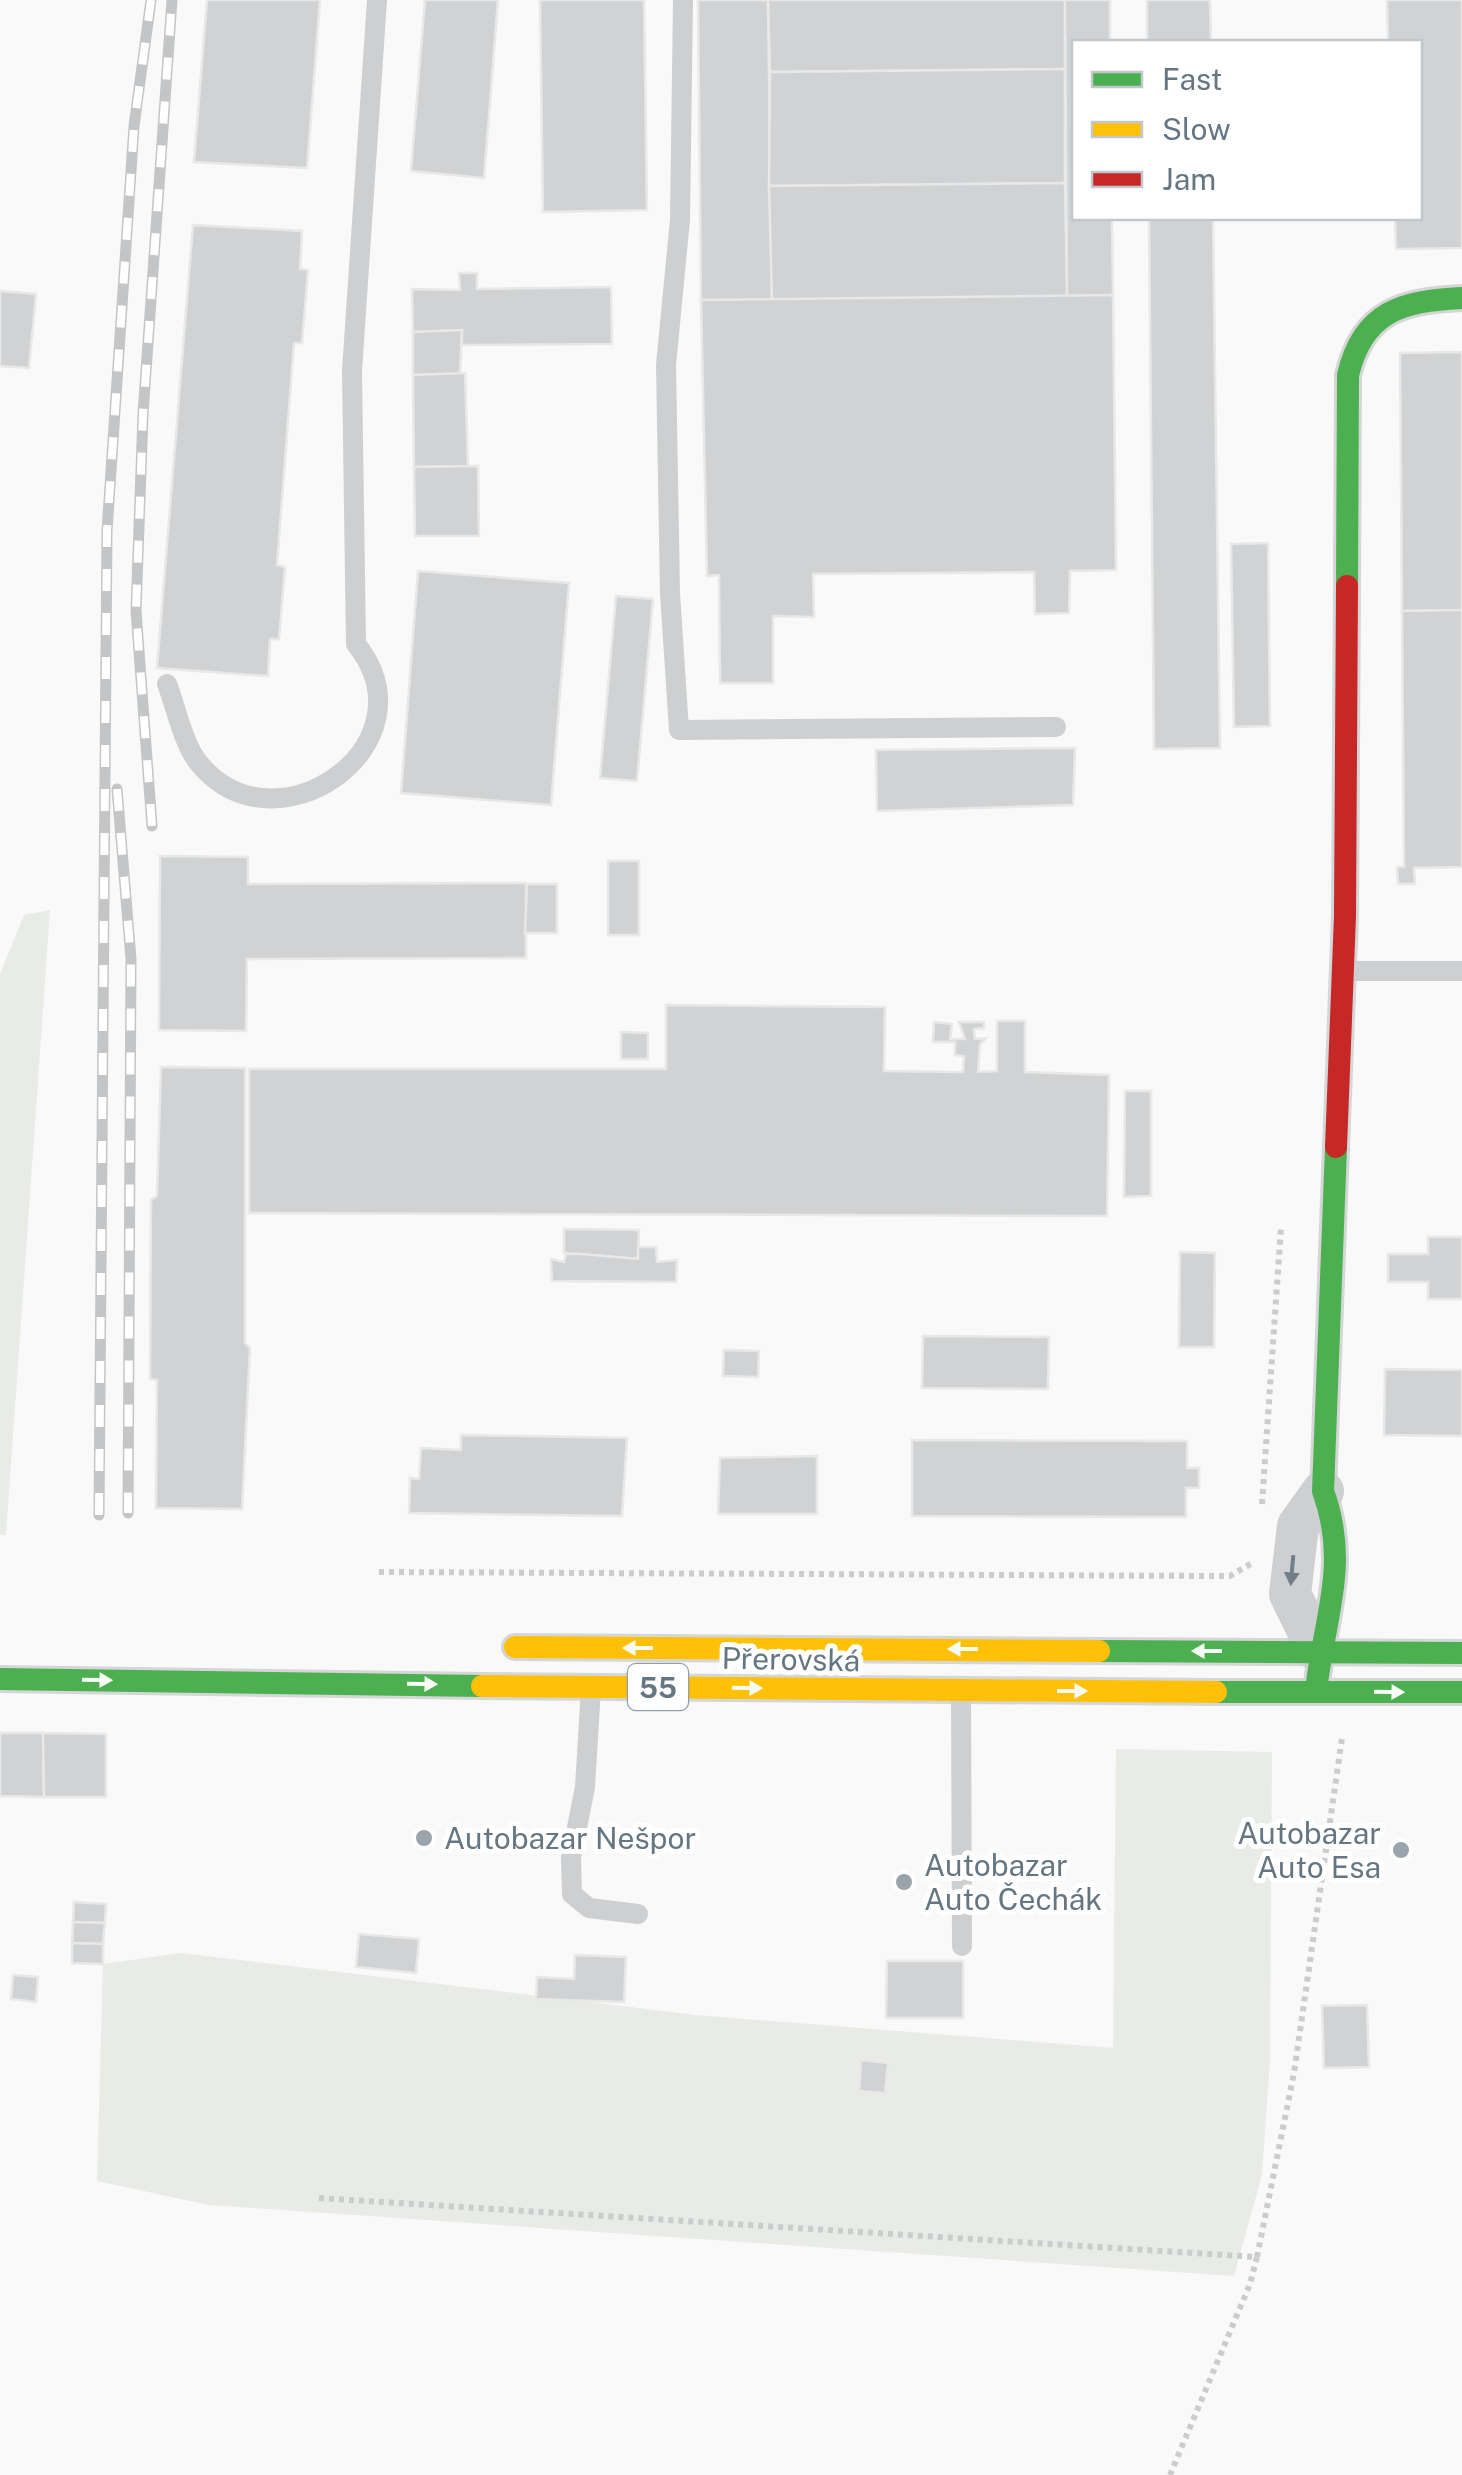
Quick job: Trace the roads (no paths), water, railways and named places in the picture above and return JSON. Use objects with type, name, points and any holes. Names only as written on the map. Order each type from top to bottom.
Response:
[{"type":"main road","points":[[1323,1491],[1343,972],[1351,350],[1370,326],[1393,307],[1428,299],[1462,298]]},
{"type":"main road","name":"Přerovská","points":[[496,1647],[1317,1671],[1462,1692]]},
{"type":"main road","name":"55","points":[[1317,1671],[1462,1653]]},
{"type":"main road","name":"Přerovská","points":[[0,1679],[961,1692],[1317,1671]]},
{"type":"street","points":[[1317,1671],[1290,1594],[1298,1526],[1323,1491]]},
{"type":"lane","points":[[167,684],[196,760],[219,783],[250,794],[290,800],[327,787],[352,763],[372,732],[381,699],[378,678],[356,644],[352,371],[377,0]]},
{"type":"lane","points":[[683,0],[680,220],[666,365],[670,593],[679,730],[1056,727]]},
{"type":"lane","points":[[1343,972],[1462,971]]},
{"type":"lane","points":[[592,1686],[586,1788],[571,1858],[572,1894],[590,1908],[638,1914]]},
{"type":"lane","points":[[961,1692],[962,1946]]},
{"type":"railway","points":[[99,1515],[107,531],[134,126],[151,0]]},
{"type":"railway","points":[[152,826],[136,611],[143,414],[172,0]]},
{"type":"railway","points":[[117,789],[131,959],[128,1513]]},
{"type":"place","name":"Autobazar Nešpor","points":[[424,1838]]},
{"type":"place","name":"Autobazar Auto Esa","points":[[1401,1850]]},
{"type":"place","name":"Autobazar Auto Čechák","points":[[904,1882]]}]
